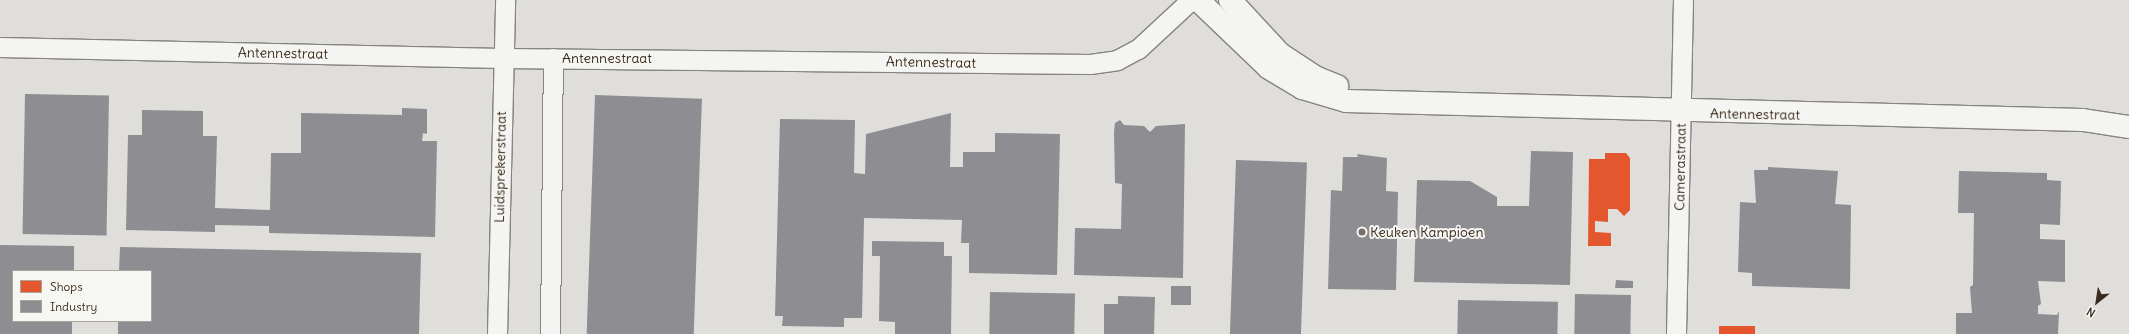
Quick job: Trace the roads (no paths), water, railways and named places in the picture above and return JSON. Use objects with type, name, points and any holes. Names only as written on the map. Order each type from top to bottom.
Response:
[{"type":"street","name":"Luidsprekerstraat","points":[[497,334],[505,0]]},
{"type":"street","name":"Antennestraat","points":[[0,47],[504,58],[1090,64],[1117,60],[1138,49],[1192,0]]},
{"type":"street","name":"Antennestraat","points":[[1198,0],[1269,68],[1302,88],[1346,101],[1381,104],[1682,112],[2083,120],[2129,127]]},
{"type":"street","name":"Antennestraat","points":[[1230,0],[1280,54],[1314,77],[1381,104]]},
{"type":"street","name":"Camerastraat","points":[[1676,334],[1682,112],[1683,0]]},
{"type":"street","points":[[550,334],[553,58]]},
{"type":"place","name":"Keuken Kampioen","points":[[1362,232]]}]
